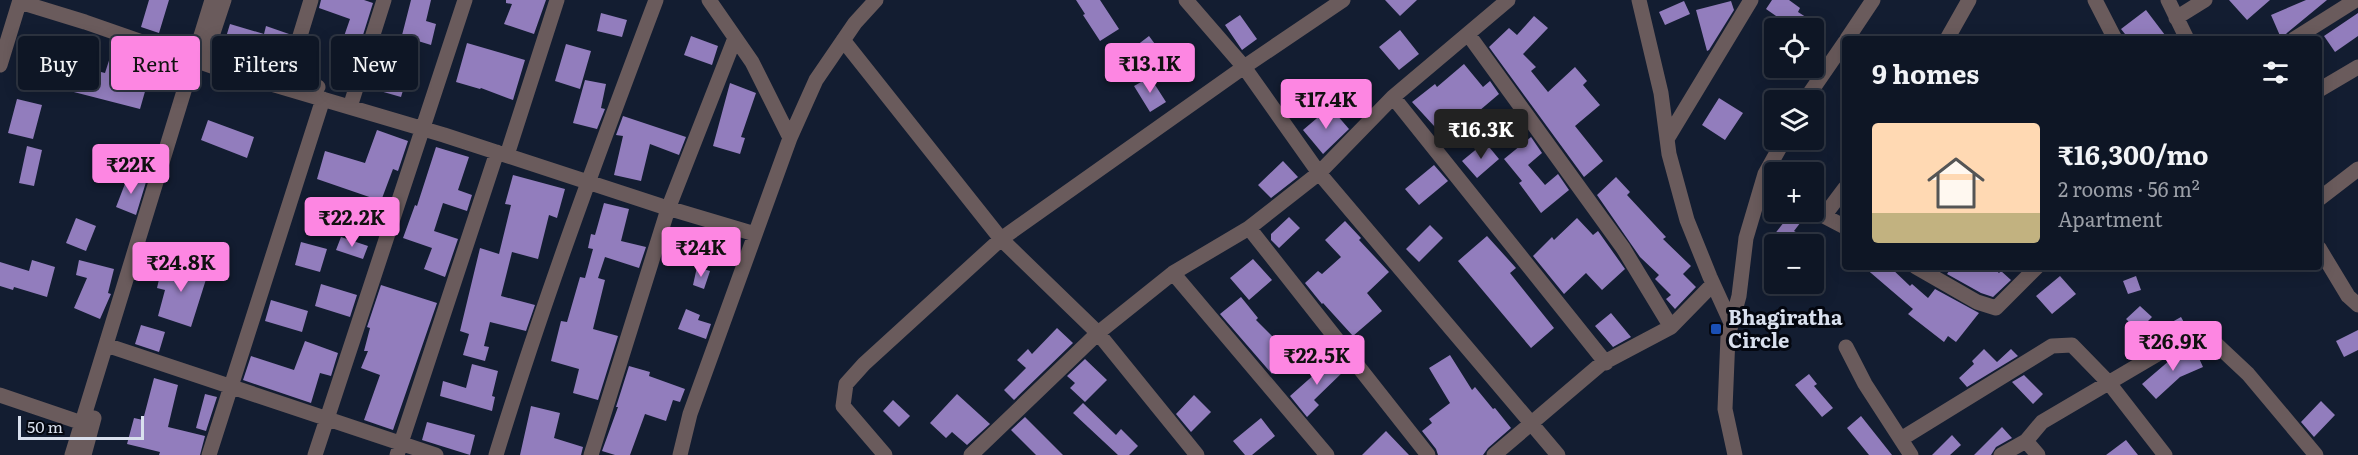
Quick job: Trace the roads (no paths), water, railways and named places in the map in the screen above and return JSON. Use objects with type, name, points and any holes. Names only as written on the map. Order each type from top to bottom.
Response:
[{"type":"street","points":[[200,56],[212,0]]},
{"type":"street","points":[[200,56],[224,0]]},
{"type":"street","points":[[300,36],[311,0]]},
{"type":"street","points":[[351,103],[384,0]]},
{"type":"street","points":[[315,455],[465,0]]},
{"type":"street","points":[[399,449],[557,0]]},
{"type":"street","points":[[496,455],[520,375],[589,178],[656,0]]},
{"type":"street","points":[[709,0],[752,62],[790,138]]},
{"type":"street","points":[[680,455],[690,414],[790,138],[816,80],[843,40],[876,0]]},
{"type":"street","points":[[1186,0],[1244,67],[1319,173],[1558,455]]},
{"type":"street","points":[[885,455],[843,406],[846,384],[864,363],[1001,239],[1343,0]]},
{"type":"street","points":[[971,455],[1098,333],[1173,273],[1249,228],[1319,173],[1393,97],[1509,0]]},
{"type":"street","points":[[1639,0],[1662,93],[1669,154],[1687,220],[1731,323]]},
{"type":"street","points":[[1667,139],[1751,0]]},
{"type":"street","points":[[1849,36],[1873,0]]},
{"type":"street","points":[[1949,36],[1970,0]]},
{"type":"street","points":[[2095,0],[2113,36]]},
{"type":"street","points":[[2168,0],[2185,36]]},
{"type":"street","points":[[2176,18],[2205,0]]},
{"type":"street","points":[[2299,36],[2356,0]]},
{"type":"street","points":[[0,65],[20,1],[132,36]]},
{"type":"street","points":[[1468,34],[1623,248],[1671,327]]},
{"type":"street","points":[[591,455],[670,205],[735,38]]},
{"type":"street","points":[[843,40],[1001,239],[1098,333],[1193,450],[1176,455]]},
{"type":"street","points":[[1812,90],[1842,47]]},
{"type":"street","points":[[200,56],[212,60]]},
{"type":"street","points":[[2322,88],[2358,67]]},
{"type":"street","points":[[72,455],[87,425],[190,90]]},
{"type":"street","points":[[303,90],[322,99],[351,103]]},
{"type":"street","points":[[311,90],[423,124],[670,205],[757,229]]},
{"type":"street","points":[[1393,97],[1606,363]]},
{"type":"street","points":[[209,455],[322,99]]},
{"type":"street","points":[[2322,197],[2358,169]]},
{"type":"street","points":[[1824,208],[1842,191]]},
{"type":"street","points":[[1735,455],[1725,409],[1728,336],[1739,296],[1746,238],[1764,197]]},
{"type":"street","points":[[1824,216],[1842,225]]},
{"type":"street","points":[[1249,228],[1428,455]]},
{"type":"street","points":[[2322,253],[2348,296],[2358,305]]},
{"type":"street","points":[[1921,270],[1977,302],[1996,308],[2034,270]]},
{"type":"street","points":[[1173,273],[1327,455]]},
{"type":"street","points":[[1494,455],[1601,364],[1671,327],[1713,284]]},
{"type":"street","points":[[2001,455],[2026,441],[2042,422],[2200,329],[2247,374],[2316,455]]},
{"type":"street","points":[[1901,439],[2052,346],[2072,345],[2109,383],[2165,455]]},
{"type":"street","points":[[111,346],[327,418],[399,449],[436,455]]},
{"type":"street","points":[[1846,346],[1865,384],[1911,455]]},
{"type":"street","points":[[0,395],[87,425]]},
{"type":"street","points":[[84,455],[87,425]]},
{"type":"street","points":[[2026,441],[2038,455]]},
{"type":"place","name":"Bhagiratha Circle","points":[[1716,329]]}]
